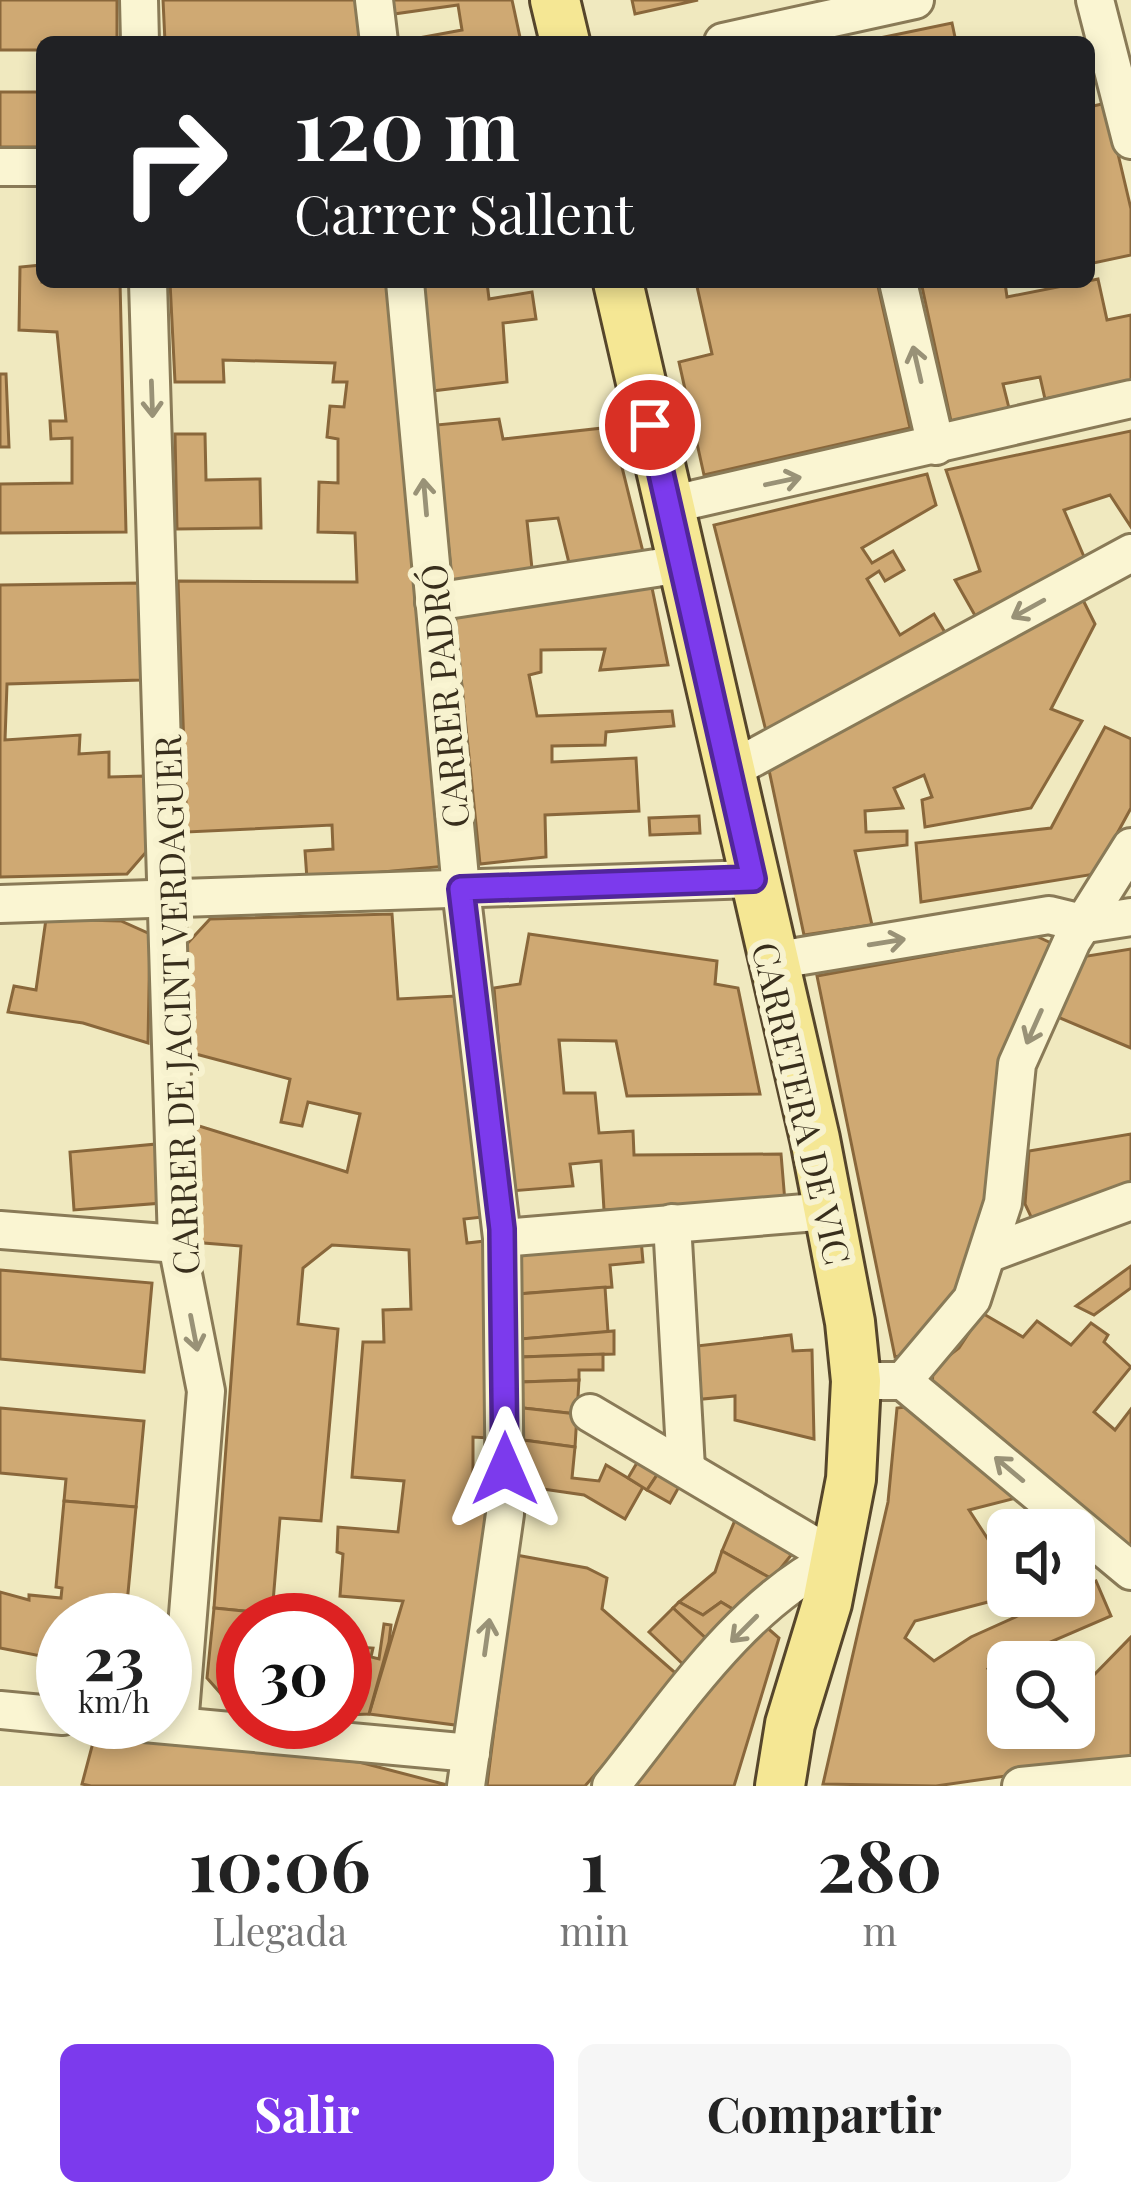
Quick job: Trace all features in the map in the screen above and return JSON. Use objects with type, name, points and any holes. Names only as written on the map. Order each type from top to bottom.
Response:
[{"type":"main road","points":[[555,0],[564,36]]},
{"type":"main road","name":"CARRETERA DE VIC","points":[[619,288],[829,1211],[879,1381],[790,1724],[780,1786]]},
{"type":"street","points":[[139,0],[140,36]]},
{"type":"street","points":[[374,0],[378,36]]},
{"type":"street","points":[[780,36],[837,30],[915,0]]},
{"type":"street","points":[[1095,0],[1131,140]]},
{"type":"street","points":[[0,167],[36,167]]},
{"type":"street","name":"CARRER DE JACINT VERDAGUER","points":[[148,288],[177,1244],[206,1391],[190,1593]]},
{"type":"street","name":"CARRER PADRÓ","points":[[406,288],[461,889],[502,1238],[505,1514],[468,1770]]},
{"type":"street","points":[[899,288],[936,446]]},
{"type":"street","points":[[669,505],[1131,399]]},
{"type":"street","points":[[728,772],[1131,553]]},
{"type":"street","points":[[434,602],[682,564]]},
{"type":"street","points":[[1131,847],[1072,941],[1017,1064],[1004,1203],[972,1299],[879,1381],[1131,1571]]},
{"type":"street","points":[[0,904],[753,879]]},
{"type":"street","points":[[772,961],[1049,915],[1086,923],[1131,917]]},
{"type":"street","points":[[991,1253],[1131,1201]]},
{"type":"street","points":[[502,1238],[829,1211]]},
{"type":"street","points":[[672,1223],[686,1468]]},
{"type":"street","points":[[0,1230],[177,1244]]},
{"type":"street","points":[[590,1413],[836,1558]]},
{"type":"street","points":[[611,1786],[706,1666],[795,1578],[836,1558]]},
{"type":"street","points":[[0,1710],[36,1713]]},
{"type":"street","points":[[192,1728],[468,1770]]},
{"type":"street","points":[[1022,1786],[1131,1775]]},
{"type":"building","points":[[0,0],[117,0],[117,36],[36,36],[36,50],[0,50]]},
{"type":"building","points":[[163,0],[359,0],[363,36],[165,36]]},
{"type":"building","points":[[392,0],[512,0],[520,36],[430,36],[462,30],[458,5],[394,14]]},
{"type":"building","points":[[632,0],[698,0],[635,14]]},
{"type":"building","points":[[952,23],[955,36],[889,36]]},
{"type":"building","points":[[0,92],[36,92],[36,147],[0,147]]},
{"type":"building","points":[[1106,103],[1131,209],[1131,255],[1095,263],[1095,106]]},
{"type":"building","points":[[36,266],[36,288],[120,288],[126,532],[0,533],[0,484],[72,483],[72,438],[51,439],[50,421],[66,421],[57,332],[19,330],[20,267]]},
{"type":"building","points":[[1095,280],[1107,320],[1131,315],[1131,381],[1045,399],[1040,377],[1003,384],[1009,408],[951,421],[922,288],[1006,288],[1007,297],[1052,288],[1095,288]]},
{"type":"building","points":[[170,288],[389,288],[447,866],[307,879],[305,851],[333,849],[332,825],[187,832],[178,581],[357,582],[355,533],[318,532],[319,482],[338,483],[338,439],[327,437],[330,406],[344,407],[347,382],[333,382],[335,363],[223,360],[224,382],[175,382]]},
{"type":"building","points":[[422,288],[488,288],[489,299],[532,292],[536,319],[503,323],[507,382],[432,391]]},
{"type":"building","points":[[697,288],[878,288],[910,428],[704,475],[679,362],[712,354]]},
{"type":"building","points":[[0,374],[6,374],[9,447],[0,447]]},
{"type":"building","points":[[499,419],[503,439],[612,427],[645,560],[571,571],[558,518],[527,521],[533,578],[453,590],[436,425]]},
{"type":"building","points":[[1131,431],[1131,527],[1110,495],[1064,510],[1085,559],[977,619],[955,580],[980,571],[946,470]]},
{"type":"building","points":[[175,434],[205,434],[206,480],[260,479],[261,528],[177,529]]},
{"type":"building","points":[[927,474],[936,505],[862,548],[872,563],[893,551],[904,570],[885,581],[879,571],[867,579],[900,635],[934,614],[946,634],[768,739],[714,525]]},
{"type":"building","points":[[139,583],[141,680],[7,684],[5,740],[80,735],[79,754],[109,752],[109,777],[144,776],[147,851],[127,874],[0,877],[0,585]]},
{"type":"building","points":[[651,583],[668,665],[600,670],[605,649],[541,650],[541,672],[529,675],[537,716],[672,711],[674,726],[606,732],[605,745],[552,746],[552,762],[636,758],[639,811],[545,815],[546,857],[480,864],[454,609]]},
{"type":"building","points":[[1080,594],[1095,624],[1051,709],[1082,721],[1031,808],[925,827],[922,800],[932,797],[924,775],[894,788],[903,808],[865,811],[866,832],[907,831],[907,845],[855,851],[872,925],[804,935],[769,770]]},
{"type":"building","points":[[1105,727],[1131,739],[1131,808],[1095,874],[921,902],[916,843],[1051,828]]},
{"type":"building","points":[[699,816],[700,833],[650,835],[649,818]]},
{"type":"building","points":[[392,914],[398,999],[456,996],[483,1217],[464,1219],[467,1243],[485,1241],[489,1438],[473,1437],[473,1486],[487,1487],[480,1604],[463,1726],[372,1714],[403,1601],[372,1599],[372,1593],[340,1593],[343,1554],[337,1552],[338,1527],[398,1532],[404,1481],[352,1477],[363,1342],[384,1342],[383,1310],[411,1309],[409,1250],[332,1245],[303,1268],[298,1324],[338,1329],[321,1521],[280,1518],[274,1593],[216,1593],[214,1608],[241,1246],[192,1242],[189,1146],[196,1146],[196,1125],[347,1172],[360,1114],[308,1102],[302,1126],[281,1122],[290,1079],[192,1053],[185,946],[210,919]]},
{"type":"building","points":[[46,919],[121,921],[150,934],[148,1043],[83,1023],[8,1012],[14,986],[36,990]]},
{"type":"building","points":[[529,934],[717,961],[715,984],[738,988],[760,1094],[627,1096],[616,1041],[559,1040],[564,1093],[595,1093],[599,1133],[633,1131],[634,1155],[781,1154],[785,1202],[604,1210],[601,1161],[570,1164],[573,1186],[511,1191],[494,988],[520,984]]},
{"type":"building","points":[[1036,936],[1051,943],[998,1065],[984,1228],[946,1326],[916,1352],[895,1357],[817,976]]},
{"type":"building","points":[[1131,949],[1131,1048],[1053,1015],[1081,957]]},
{"type":"building","points":[[1131,1134],[1131,1186],[1033,1221],[1025,1204],[1029,1151]]},
{"type":"building","points":[[157,1144],[162,1203],[74,1210],[70,1152]]},
{"type":"building","points":[[641,1239],[643,1262],[610,1265],[612,1287],[518,1294],[515,1247]]},
{"type":"building","points":[[1131,1266],[1131,1288],[1094,1315],[1076,1306]]},
{"type":"building","points":[[0,1270],[152,1283],[144,1372],[0,1359]]},
{"type":"building","points":[[605,1287],[608,1332],[520,1339],[518,1294]]},
{"type":"building","points":[[982,1313],[1023,1337],[1037,1321],[1071,1345],[1091,1323],[1108,1335],[1104,1342],[1131,1367],[1094,1412],[1115,1430],[1131,1409],[1131,1552],[1095,1523],[1095,1509],[1078,1509],[932,1391],[933,1368],[959,1348]]},
{"type":"building","points":[[614,1331],[614,1354],[521,1357],[520,1339]]},
{"type":"building","points":[[791,1335],[793,1351],[812,1350],[814,1439],[735,1420],[735,1396],[692,1400],[688,1347]]},
{"type":"building","points":[[603,1354],[603,1370],[579,1370],[579,1380],[521,1382],[521,1357]]},
{"type":"building","points":[[579,1380],[577,1414],[523,1408],[521,1382]]},
{"type":"building","points":[[914,1406],[1020,1497],[969,1510],[987,1538],[987,1602],[915,1621],[905,1638],[934,1661],[1015,1617],[1095,1617],[1096,1581],[1111,1616],[1053,1641],[987,1641],[987,1749],[1095,1749],[1095,1674],[1131,1637],[1131,1758],[936,1786],[823,1784],[888,1502],[897,1408]]},
{"type":"building","points":[[0,1408],[144,1421],[136,1507],[64,1501],[66,1479],[0,1473]]},
{"type":"building","points":[[523,1408],[577,1414],[575,1447],[523,1440]]},
{"type":"building","points":[[523,1440],[575,1447],[572,1478],[599,1481],[606,1465],[643,1487],[625,1519],[584,1495],[522,1486]]},
{"type":"building","points":[[644,1451],[665,1463],[647,1490],[628,1478]]},
{"type":"building","points":[[665,1463],[686,1474],[670,1503],[647,1490]]},
{"type":"building","points":[[64,1501],[136,1507],[128,1593],[62,1593],[62,1588],[56,1587]]},
{"type":"building","points":[[741,1506],[800,1544],[772,1579],[722,1551]]},
{"type":"building","points":[[722,1551],[772,1579],[741,1614],[721,1602],[703,1615],[679,1602],[715,1572]]},
{"type":"building","points":[[516,1555],[587,1568],[607,1578],[602,1609],[680,1677],[585,1786],[487,1786]]},
{"type":"building","points":[[0,1592],[29,1600],[29,1595],[36,1596],[36,1655],[0,1648]]},
{"type":"building","points":[[679,1602],[703,1615],[721,1602],[741,1614],[712,1644],[673,1608]]},
{"type":"building","points":[[214,1608],[216,1608],[216,1688],[207,1678]]},
{"type":"building","points":[[673,1608],[712,1644],[688,1669],[649,1632]]},
{"type":"building","points":[[384,1624],[391,1625],[372,1703],[372,1657],[379,1659]]},
{"type":"building","points":[[764,1625],[779,1638],[734,1786],[630,1786]]},
{"type":"building","points":[[192,1745],[359,1762],[451,1786],[91,1786],[82,1784],[91,1749],[192,1749]]},
{"type":"route","points":[[505,1469],[502,1229],[461,889],[753,879],[650,425]]}]
